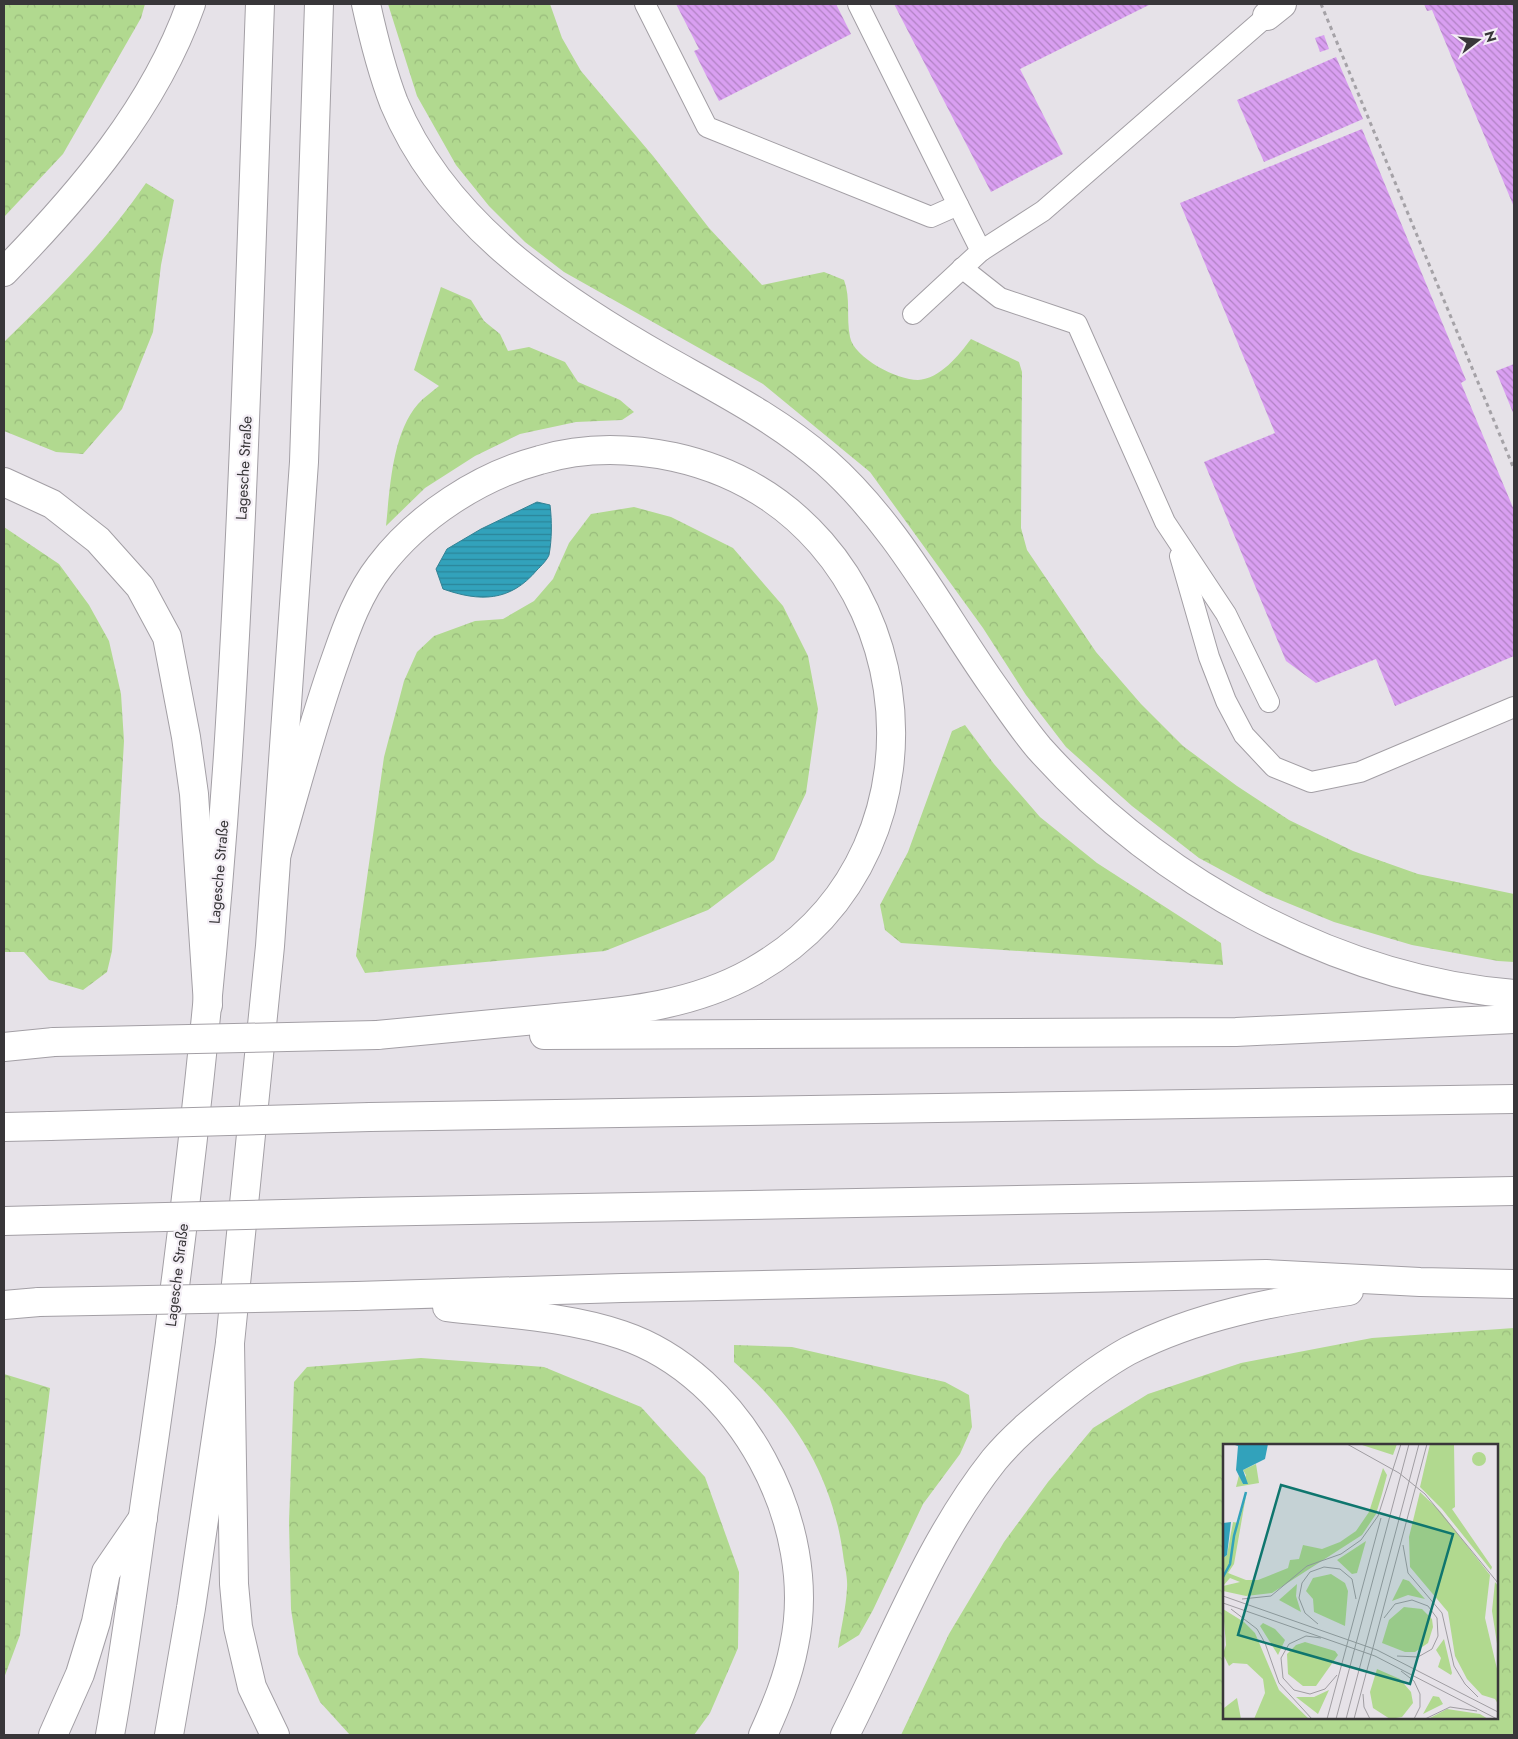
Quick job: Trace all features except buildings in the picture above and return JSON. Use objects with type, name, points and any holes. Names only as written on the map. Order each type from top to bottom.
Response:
[{"type":"highway","points":[[4,272],[56,219],[105,160],[146,96],[182,27],[191,4]]},
{"type":"highway","name":"Lagesche Straße","points":[[110,1735],[170,1339],[208,1005],[226,772],[242,503],[260,4]]},
{"type":"highway","points":[[170,1735],[191,1608],[230,1343],[270,946],[304,462],[319,4]]},
{"type":"highway","points":[[366,4],[394,103],[419,150],[460,206],[491,240],[535,277],[597,319],[767,417],[827,463],[877,515],[919,571],[990,682],[1036,745],[1086,796],[1146,847],[1215,895],[1277,928],[1345,955],[1408,974],[1489,992],[1514,994]]},
{"type":"highway","points":[[277,853],[325,688],[352,614],[380,566],[414,530],[460,494],[511,467],[558,454],[607,450],[656,453],[701,463],[739,478],[781,503],[813,532],[846,575],[870,620],[884,672],[893,720],[890,776],[875,829],[853,876],[828,910],[795,942],[752,972],[703,994],[658,1006],[377,1035]]},
{"type":"highway","points":[[4,482],[52,504],[98,540],[140,587],[167,637],[186,738],[194,794],[208,1005]]},
{"type":"highway","points":[[4,1047],[54,1042],[377,1035],[1236,1032],[1514,1018]]},
{"type":"highway","points":[[4,1038],[54,1042]]},
{"type":"highway","points":[[4,1127],[370,1116],[1514,1099]]},
{"type":"highway","points":[[4,1221],[363,1212],[1514,1191]]},
{"type":"highway","points":[[4,1301],[356,1296],[1266,1274],[1420,1282],[1514,1284]]},
{"type":"highway","points":[[845,1735],[878,1669],[910,1597],[954,1517],[994,1460],[1034,1419],[1080,1383],[1128,1352],[1180,1329],[1239,1310],[1300,1298],[1420,1282]]},
{"type":"highway","points":[[356,1296],[581,1324],[623,1336],[673,1361],[708,1389],[747,1432],[774,1481],[792,1538],[798,1592],[794,1645],[781,1696],[763,1735]]},
{"type":"highway","points":[[4,1305],[39,1302]]},
{"type":"highway","points":[[230,1343],[234,1584],[238,1627],[252,1687],[275,1735]]},
{"type":"highway","points":[[53,1735],[80,1674],[96,1622],[106,1572],[143,1518]]},
{"type":"lane","points":[[645,4],[706,127],[931,217],[958,205]]},
{"type":"lane","points":[[858,4],[981,251]]},
{"type":"lane","points":[[913,314],[981,251],[1043,211],[1274,10]]},
{"type":"lane","points":[[962,268],[1000,298],[1077,324],[1161,513],[1175,540],[1226,614],[1269,702]]},
{"type":"lane","points":[[1175,540],[1209,657],[1226,701],[1244,735],[1274,767],[1311,782],[1360,772],[1514,707]]},
{"type":"path","points":[[1321,4],[1514,469]]},
{"type":"green space","points":[[4,4],[145,4],[141,18],[63,154],[4,217]]},
{"type":"green space","points":[[388,4],[550,4],[562,38],[581,71],[653,156],[709,228],[762,285],[824,272],[844,280],[847,294],[849,330],[853,345],[868,360],[888,372],[909,379],[926,379],[941,371],[961,352],[971,339],[1019,362],[1022,372],[1021,528],[1027,550],[1096,652],[1141,704],[1183,746],[1237,786],[1289,820],[1353,851],[1418,874],[1514,894],[1514,962],[1498,961],[1412,945],[1334,922],[1266,894],[1199,858],[1132,806],[1066,747],[1026,695],[983,628],[870,472],[763,384],[564,272],[525,242],[489,206],[456,165],[417,96]]},
{"type":"green space","points":[[146,183],[174,200],[161,265],[153,332],[122,409],[83,454],[56,452],[4,431],[4,342],[97,246],[131,205]]},
{"type":"green space","points":[[441,287],[471,300],[484,321],[500,334],[508,351],[529,347],[565,362],[578,382],[620,400],[634,412],[622,420],[576,422],[520,434],[475,456],[425,488],[386,526],[394,462],[403,430],[409,416],[418,404],[439,386],[414,370]]},
{"type":"green space","points":[[634,507],[671,517],[733,548],[783,606],[808,656],[818,709],[806,793],[774,860],[708,910],[605,951],[365,973],[356,956],[384,757],[404,681],[417,652],[434,636],[475,621],[503,619],[534,601],[553,579],[569,543],[591,514]]},
{"type":"green space","points":[[4,527],[59,564],[89,605],[109,641],[121,694],[124,741],[112,951],[107,972],[83,990],[49,980],[24,952],[4,952]]},
{"type":"green space","points":[[965,725],[994,764],[1040,817],[1097,863],[1221,943],[1223,965],[901,943],[885,930],[880,905],[908,852],[952,731]]},
{"type":"green space","points":[[1514,1328],[1514,1735],[901,1735],[949,1634],[1004,1542],[1048,1482],[1093,1428],[1148,1394],[1241,1363],[1372,1338]]},
{"type":"green space","points":[[734,1345],[792,1347],[945,1382],[969,1395],[972,1427],[960,1454],[923,1504],[873,1610],[859,1635],[838,1648],[846,1603],[847,1579],[838,1525],[830,1498],[807,1448],[792,1425],[775,1403],[734,1362]]},
{"type":"green space","points":[[421,1358],[544,1367],[641,1407],[705,1477],[739,1572],[738,1648],[710,1713],[694,1735],[350,1735],[320,1702],[298,1654],[291,1609],[289,1522],[294,1382],[307,1367]]},
{"type":"green space","points":[[4,1374],[50,1388],[20,1635],[4,1678]]},
{"type":"water","points":[[537,502],[550,505],[550,549],[545,561],[527,581],[505,594],[494,596],[470,596],[443,589],[436,569],[447,549],[481,529]]}]
